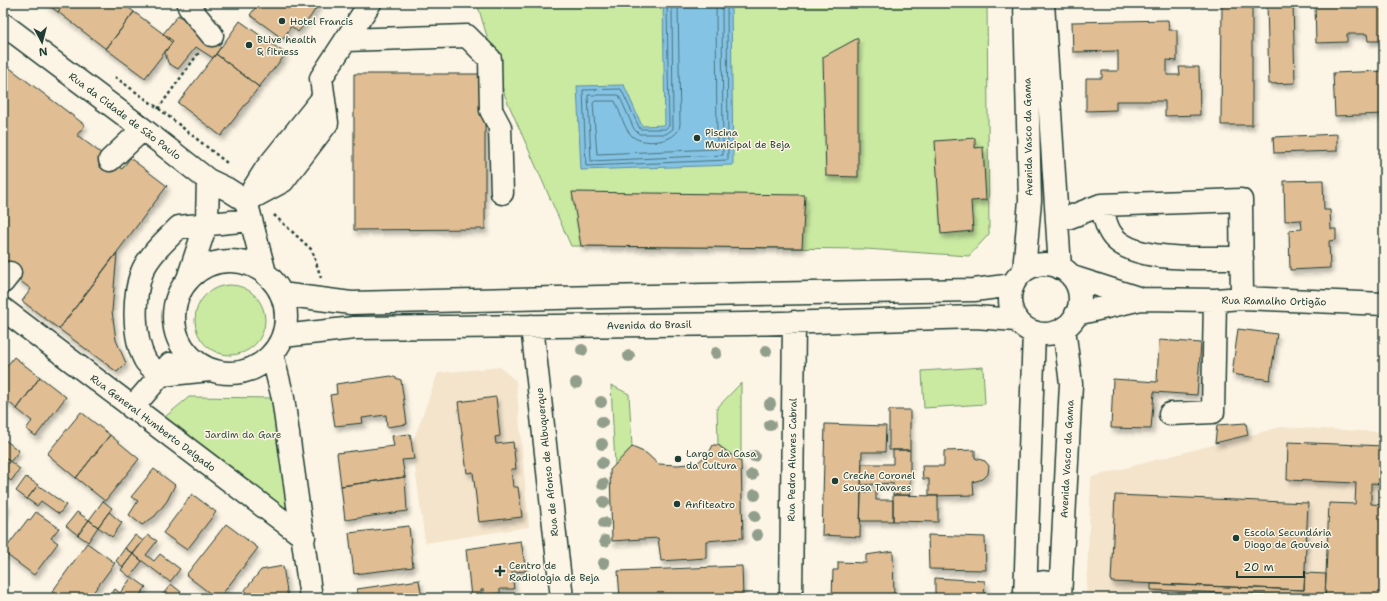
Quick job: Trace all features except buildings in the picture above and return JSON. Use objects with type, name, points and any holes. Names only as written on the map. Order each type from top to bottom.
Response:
[{"type":"street","points":[[189,3],[188,7],[212,35]]},
{"type":"street","points":[[265,273],[252,205],[266,169],[323,98],[321,78],[370,3]]},
{"type":"street","name":"Avenida Vasco da Gama","points":[[1018,278],[1030,200],[1025,3]]},
{"type":"street","name":"Avenida Vasco da Gama","points":[[1043,3],[1057,222],[1066,272]]},
{"type":"street","name":"Rua da Cidade de São Paulo","points":[[3,24],[143,129],[208,180],[227,189],[252,205]]},
{"type":"street","points":[[346,40],[467,36],[490,59],[491,110],[500,127],[502,193]]},
{"type":"street","points":[[110,160],[143,129]]},
{"type":"street","points":[[208,180],[206,224],[188,278],[179,291],[174,313],[176,336],[183,349],[195,361],[210,370]]},
{"type":"street","points":[[1057,222],[1101,205],[1241,200],[1242,298]]},
{"type":"street","points":[[188,278],[201,268],[217,262],[228,261],[251,264],[275,282],[281,294],[285,308],[286,322],[283,336],[272,354],[259,365],[243,372],[226,373],[210,370],[161,375],[145,361],[137,338],[136,305],[142,272],[159,248],[179,227],[206,224],[252,205]]},
{"type":"street","points":[[1101,205],[1110,233],[1130,250],[1168,258],[1242,258]]},
{"type":"street","points":[[1042,264],[1066,272],[1077,285],[1080,295],[1070,321],[1054,333],[1044,334],[1034,332],[1024,327],[1016,320],[1012,312],[1010,294],[1018,278],[1032,266],[1042,264]]},
{"type":"street","name":"Rua Ramalho Ortigão","points":[[1066,272],[1141,299]]},
{"type":"street","points":[[281,294],[350,303],[599,296],[974,290],[1018,278]]},
{"type":"street","name":"Rua Ramalho Ortigão","points":[[1070,321],[1141,299],[1215,300],[1242,298],[1384,304]]},
{"type":"street","points":[[1170,414],[1214,412],[1215,300]]},
{"type":"street","name":"Rua General Humberto Delgado","points":[[3,309],[304,537]]},
{"type":"street","name":"Avenida do Brasil","points":[[283,336],[354,328],[794,322],[975,317],[1016,320]]},
{"type":"street","name":"Avenida Vasco da Gama","points":[[1060,594],[1070,384],[1070,321]]},
{"type":"street","name":"Rua Pedro Alvares Cabral","points":[[791,598],[794,322]]},
{"type":"street","name":"Rua de Afonso de Albuquerque","points":[[532,326],[562,598]]},
{"type":"street","name":"Avenida Vasco da Gama","points":[[1025,594],[1034,332]]},
{"type":"street","points":[[132,408],[183,349]]},
{"type":"street","points":[[272,354],[284,398],[304,537],[311,598]]},
{"type":"street","name":"Avenida Vasco da Gama","points":[[1025,594],[1040,582],[1052,583],[1060,594]]},
{"type":"path","points":[[143,129],[212,35]]},
{"type":"path","points":[[113,76],[158,108],[229,165]]},
{"type":"path","points":[[252,205],[274,215],[312,250],[323,282]]},
{"type":"shaded area","points":[[500,367],[516,381],[529,527],[425,543],[412,444],[438,373]]},
{"type":"shaded area","name":"Escola Secundária Diogo de Gouveia","points":[[1281,427],[1384,432],[1384,598],[1086,598],[1091,477]]},
{"type":"green space","name":"Piscina Municipal de Beja","points":[[477,3],[987,3],[989,234],[969,256],[865,249],[571,246],[505,96]]},
{"type":"green space","points":[[230,285],[243,288],[255,295],[262,307],[265,320],[262,333],[255,345],[243,352],[230,355],[217,352],[205,345],[198,333],[195,320],[198,307],[205,295],[217,288]]},
{"type":"green space","points":[[983,367],[985,404],[924,408],[922,371]]},
{"type":"green space","points":[[741,383],[741,462],[718,445],[717,408]]},
{"type":"green space","points":[[611,385],[629,394],[632,447],[615,465]]},
{"type":"green space","name":"Jardim da Gare","points":[[189,397],[276,398],[292,515],[160,421]]},
{"type":"water","points":[[519,3],[561,3],[550,7],[540,8],[530,7]]},
{"type":"water","points":[[663,3],[731,3],[733,165],[581,170],[577,86],[624,85],[642,126],[665,125]]},
{"type":"place","name":"Hotel Francis","points":[[282,21]]},
{"type":"place","name":"BLive health & fitness","points":[[249,45]]},
{"type":"place","name":"Piscina Municipal de Beja","points":[[697,138]]},
{"type":"place","name":"Largo da Casa da Cultura","points":[[678,459]]},
{"type":"place","name":"Creche Coronel Sousa Tavares","points":[[835,481]]},
{"type":"place","name":"Anfiteatro","points":[[677,504]]},
{"type":"place","name":"Escola Secundária Diogo de Gouveia","points":[[1236,538]]},
{"type":"place","name":"Centro de Radiologia de Beja","points":[[500,571]]}]
